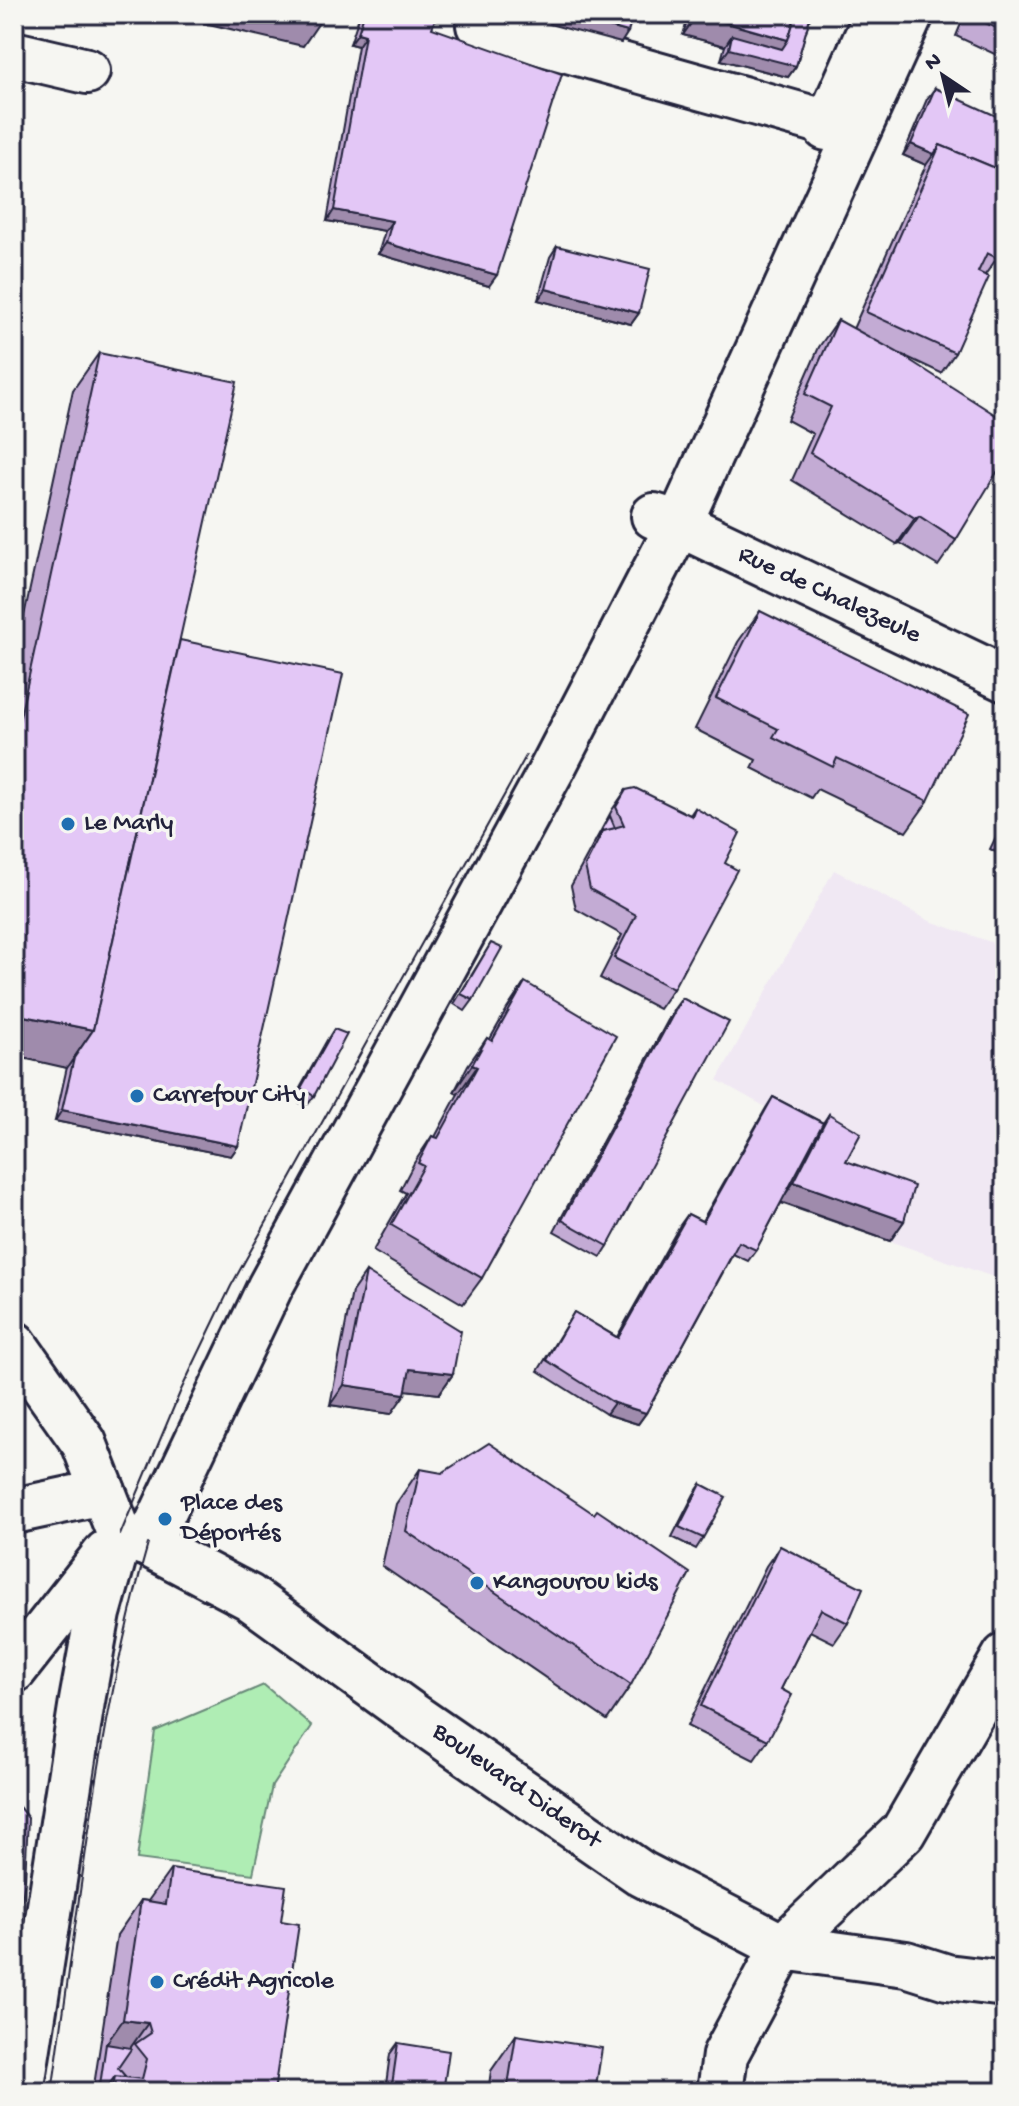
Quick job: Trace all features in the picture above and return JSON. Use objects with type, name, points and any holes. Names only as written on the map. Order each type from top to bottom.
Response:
[{"type":"street","points":[[666,520],[828,123],[877,14]]},
{"type":"street","points":[[21,2092],[98,1613],[666,520],[911,14]]},
{"type":"street","points":[[479,25],[828,123]]},
{"type":"street","points":[[14,54],[87,71]]},
{"type":"street","name":"Rue de Chalezeule","points":[[666,520],[1005,679]]},
{"type":"street","points":[[14,1344],[84,1443],[103,1492],[134,1540]]},
{"type":"street","points":[[14,1511],[103,1492]]},
{"type":"street","points":[[14,1670],[134,1540]]},
{"type":"street","name":"Boulevard Diderot","points":[[134,1540],[249,1597],[412,1715],[642,1874],[783,1947],[906,1964],[947,1977],[1005,1984]]},
{"type":"street","points":[[720,2092],[725,2055],[783,1947],[903,1832],[1005,1656]]},
{"type":"shaded area","points":[[834,870],[930,921],[1005,947],[1005,1281],[779,1203],[816,1135],[717,1080]]},
{"type":"green space","points":[[264,1685],[312,1726],[272,1786],[253,1874],[137,1859],[155,1731]]},
{"type":"building","points":[[364,14],[437,14],[432,28],[562,74],[497,275],[386,243],[392,221],[334,210],[365,35],[358,33]]},
{"type":"building","points":[[561,14],[614,15],[633,14],[628,32]]},
{"type":"building","points":[[697,14],[796,14],[788,40]]},
{"type":"building","points":[[796,14],[811,14],[796,66],[729,49],[732,35],[782,49]]},
{"type":"building","points":[[1005,14],[1005,32],[970,16]]},
{"type":"building","points":[[935,88],[1005,120],[1005,172],[940,145],[934,154],[911,144]]},
{"type":"building","points":[[940,145],[1005,172],[1005,241],[997,258],[987,253],[978,272],[989,277],[955,353],[866,312]]},
{"type":"building","points":[[557,246],[650,269],[639,313],[546,289]]},
{"type":"building","points":[[838,320],[897,352],[1005,421],[1005,459],[956,540],[810,453],[831,407],[805,394]]},
{"type":"building","name":"Le Marly","points":[[99,353],[237,382],[93,1030],[14,1014],[14,745]]},
{"type":"building","points":[[760,611],[969,714],[928,801],[837,758],[833,767],[773,737],[778,729],[716,698]]},
{"type":"building","points":[[180,640],[343,674],[238,1146],[62,1110],[74,1058],[93,1030]]},
{"type":"building","points":[[635,788],[692,816],[695,808],[740,833],[725,863],[737,870],[673,989],[614,958],[636,915],[590,889],[585,866],[603,831],[624,825],[616,807],[626,790]]},
{"type":"building","points":[[610,816],[615,828],[603,831],[596,840]]},
{"type":"building","points":[[491,943],[502,948],[473,1000],[461,994]]},
{"type":"building","points":[[525,982],[616,1036],[482,1278],[391,1225],[424,1166],[418,1163],[432,1136],[438,1138],[477,1067],[472,1065],[487,1038],[492,1041]]},
{"type":"building","points":[[682,998],[729,1022],[608,1246],[562,1220]]},
{"type":"building","points":[[334,1029],[347,1034],[314,1096],[301,1088]]},
{"type":"building","points":[[773,1097],[823,1123],[756,1250],[739,1242],[646,1413],[614,1403],[546,1360],[574,1312],[618,1338],[688,1214],[703,1222]]},
{"type":"building","points":[[829,1114],[861,1133],[846,1161],[914,1186],[904,1221],[794,1182]]},
{"type":"building","points":[[366,1272],[461,1331],[453,1374],[410,1369],[405,1394],[344,1385]]},
{"type":"building","points":[[489,1443],[594,1514],[597,1510],[690,1573],[631,1685],[406,1531],[420,1469],[442,1473]]},
{"type":"building","points":[[701,1484],[726,1497],[703,1538],[679,1527]]},
{"type":"building","points":[[780,1546],[863,1588],[848,1623],[821,1609],[781,1689],[792,1695],[768,1740],[701,1706]]},
{"type":"building","points":[[15,1802],[28,1818],[25,1880],[14,1954]]},
{"type":"building","points":[[171,1869],[286,1886],[281,1921],[299,1924],[274,2092],[112,2092],[115,2076],[142,2079],[147,2059],[135,2044],[151,2033],[148,2023],[123,2020],[141,1900],[166,1904]]},
{"type":"building","points":[[516,2035],[602,2048],[595,2092],[507,2092]]},
{"type":"building","points":[[398,2043],[449,2051],[443,2092],[391,2092]]},
{"type":"building","points":[[106,2044],[131,2049],[118,2068],[126,2077],[115,2076],[104,2092],[99,2092]]},
{"type":"tram line","points":[[120,1535],[181,1390],[231,1286],[526,756]]},
{"type":"tram line","points":[[52,2092],[102,1747],[130,1611],[148,1544]]},
{"type":"place","name":"Le Marly","points":[[68,824]]},
{"type":"place","name":"Carrefour City","points":[[137,1096]]},
{"type":"place","name":"Place des Déportés","points":[[165,1519]]},
{"type":"place","name":"Kangourou kids","points":[[477,1583]]},
{"type":"place","name":"Crédit Agricole","points":[[157,1982]]}]
